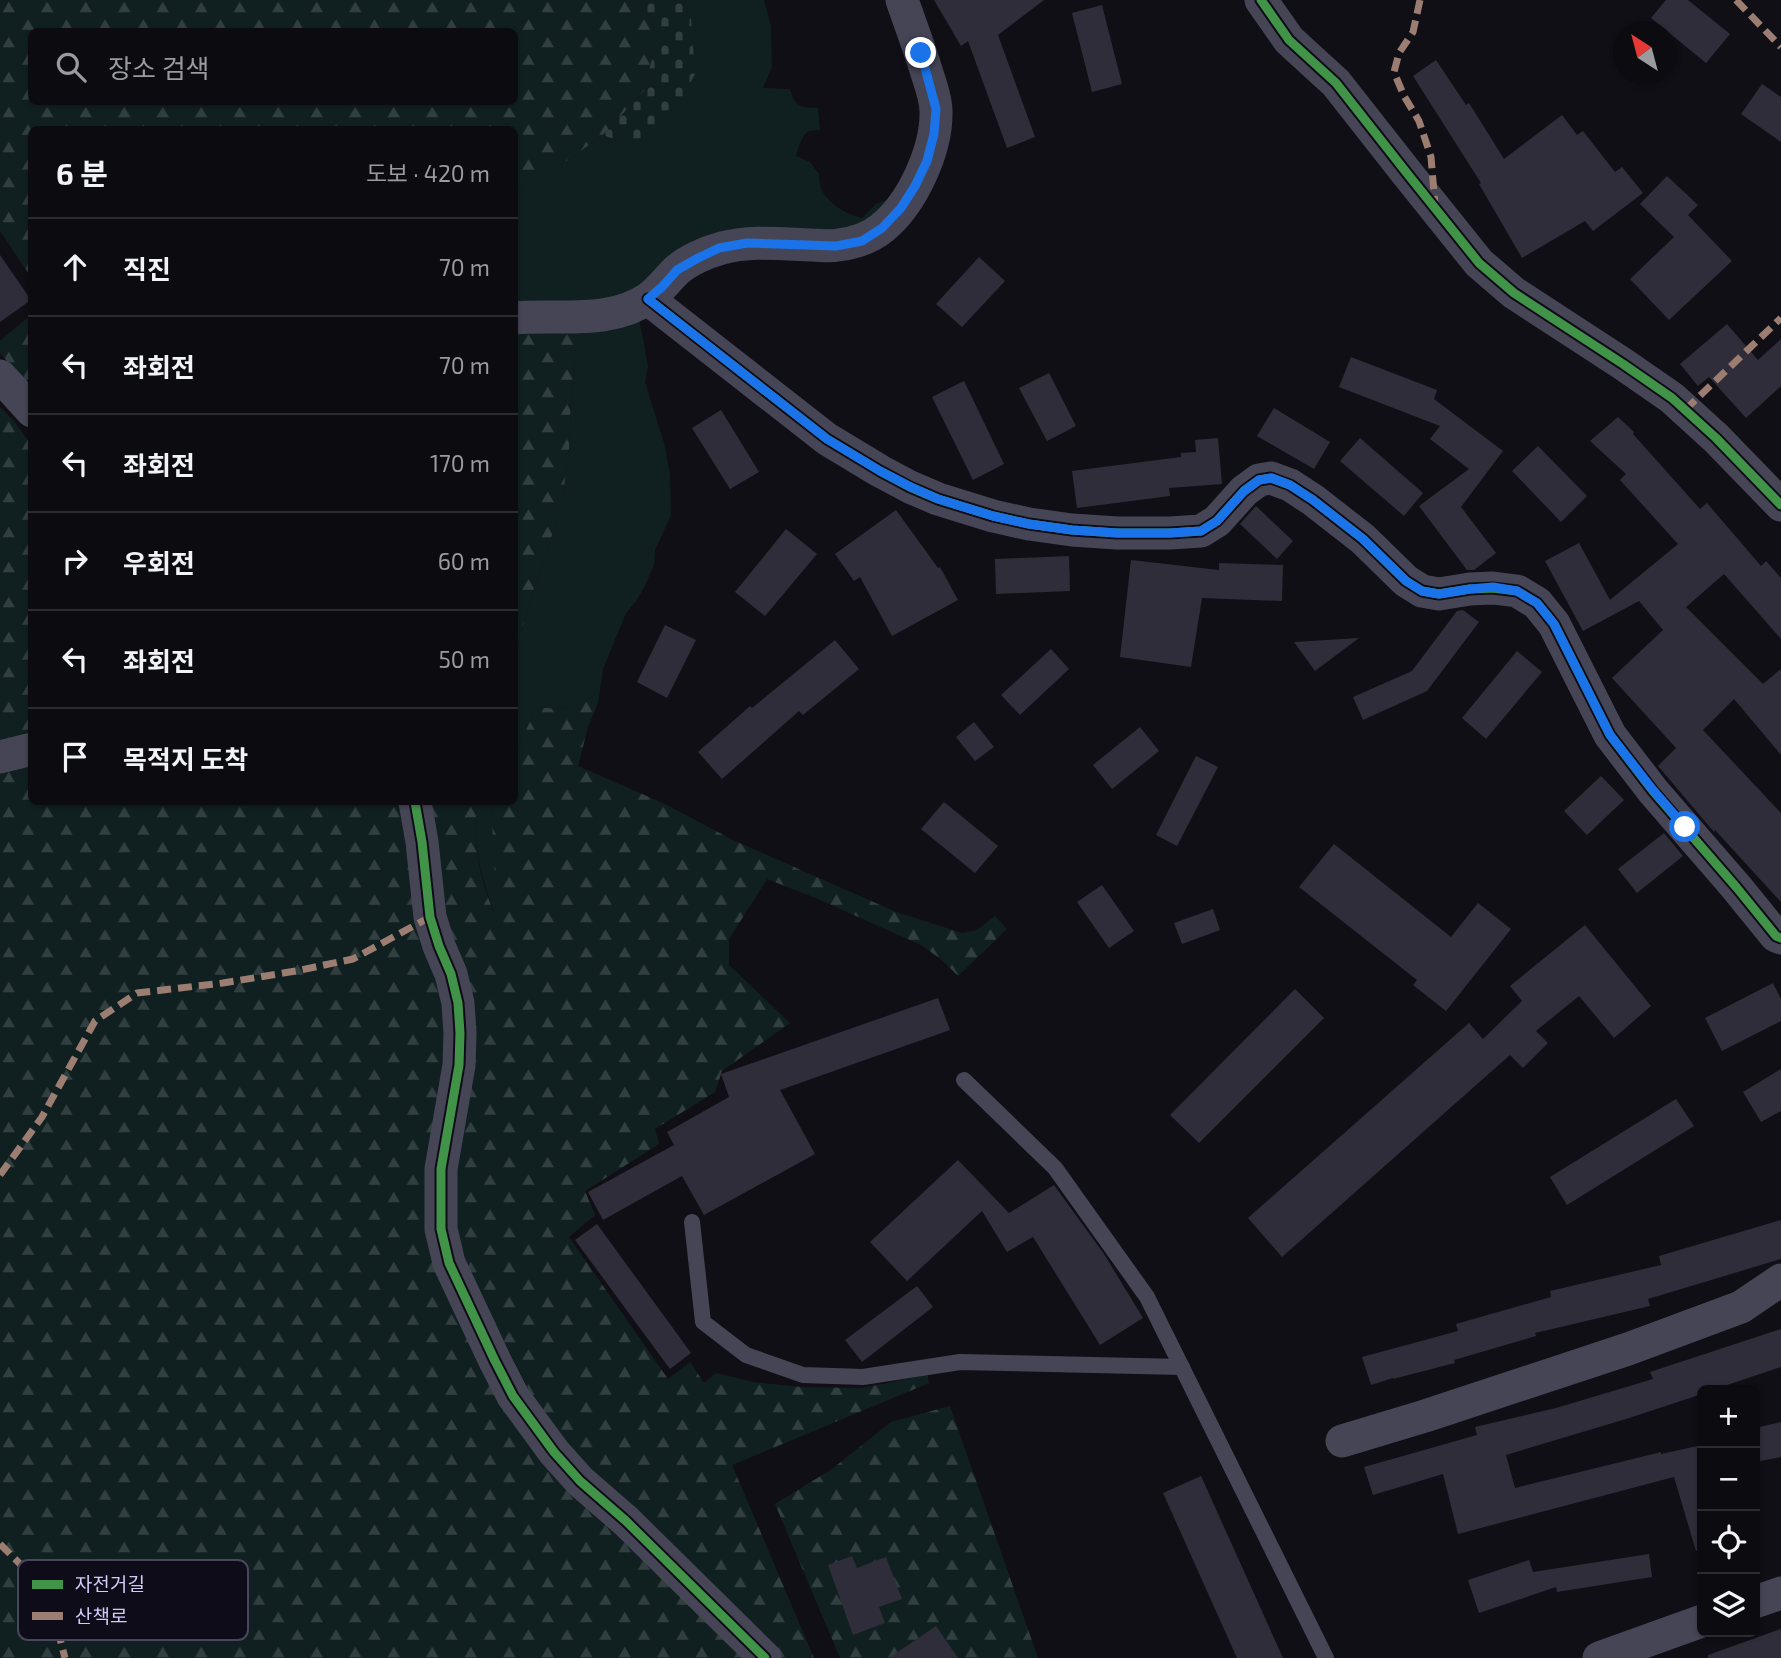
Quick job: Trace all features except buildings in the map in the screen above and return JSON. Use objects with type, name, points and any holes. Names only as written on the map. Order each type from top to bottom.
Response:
[{"type":"street","points":[[518,318],[595,317],[623,310],[648,299],[677,270],[719,248],[747,243],[836,246],[862,241],[882,228],[901,208],[915,186],[927,161],[934,134],[936,109],[928,75],[902,0]]},
{"type":"street","points":[[1261,0],[1289,40],[1336,83],[1479,263],[1514,293],[1672,398],[1781,505]]},
{"type":"street","points":[[648,299],[827,439],[911,487],[964,508],[1029,524],[1072,530],[1118,533],[1201,531],[1217,521],[1244,491],[1259,480],[1272,478],[1290,485],[1313,500],[1363,539],[1406,581],[1422,591],[1439,594],[1493,587],[1517,591],[1537,603],[1554,624],[1610,735],[1653,790],[1776,936],[1781,938]]},
{"type":"street","points":[[0,376],[28,407]]},
{"type":"street","points":[[0,757],[28,750]]},
{"type":"street","points":[[416,805],[430,917],[451,974],[458,1003],[459,1065],[441,1168],[442,1229],[449,1262],[513,1396],[554,1452],[580,1481],[626,1521],[765,1658]]},
{"type":"street","points":[[1342,1441],[1641,1345],[1741,1307],[1781,1280]]},
{"type":"street","points":[[1760,1600],[1781,1593]]},
{"type":"street","points":[[1599,1658],[1697,1623]]},
{"type":"lane","points":[[964,1080],[1055,1168],[1147,1297],[1326,1658]]},
{"type":"lane","points":[[692,1222],[703,1322],[746,1355],[803,1375],[863,1377],[960,1362],[1182,1367]]},
{"type":"green space","points":[[0,0],[638,0],[658,34],[644,91],[603,135],[564,163],[518,190],[518,126],[28,126],[28,273],[0,231]]},
{"type":"green space","points":[[638,0],[681,0],[691,19],[695,74],[673,116],[631,146],[603,135],[644,91],[658,34]]},
{"type":"green space","points":[[681,0],[764,0],[771,26],[772,67],[763,88],[790,89],[796,103],[818,108],[820,130],[808,131],[796,156],[810,162],[819,174],[819,182],[826,197],[854,216],[862,218],[876,204],[896,196],[862,226],[840,233],[772,232],[643,295],[518,309],[518,190],[564,163],[603,135],[631,146],[691,19]]},
{"type":"green space","points":[[28,318],[28,386],[0,353],[0,341]]},
{"type":"green space","points":[[639,318],[648,366],[645,382],[664,443],[670,474],[671,515],[655,550],[654,564],[645,586],[626,613],[603,669],[600,690],[571,708],[537,707],[518,747],[518,645],[564,488],[578,326]]},
{"type":"green space","points":[[518,326],[578,326],[564,488],[554,529],[518,645]]},
{"type":"green space","points":[[0,407],[28,440],[28,738],[0,745]]},
{"type":"green space","points":[[600,690],[578,766],[665,804],[733,840],[896,912],[962,933],[977,930],[995,916],[1007,929],[958,976],[921,945],[767,879],[729,939],[729,965],[790,1023],[722,1071],[715,1092],[655,1129],[659,1144],[585,1191],[595,1215],[569,1237],[668,1379],[690,1362],[704,1383],[716,1373],[753,1382],[801,1387],[862,1388],[927,1375],[929,1383],[732,1465],[814,1658],[774,1658],[653,1538],[544,1419],[457,1251],[447,943],[425,805],[478,805],[475,831],[478,862],[497,919],[491,805],[518,805],[518,747],[537,707],[571,708]]},
{"type":"green space","points":[[28,761],[28,805],[408,805],[446,1030],[433,1157],[484,1368],[753,1658],[0,1658],[0,768]]},
{"type":"green space","points":[[478,805],[491,805],[498,923],[479,863]]},
{"type":"green space","points":[[950,1406],[1038,1658],[840,1658],[775,1504],[832,1469],[891,1422]]},
{"type":"marked path","points":[[1420,0],[1413,32],[1399,53],[1394,72],[1419,121],[1431,157],[1435,205]]},
{"type":"marked path","points":[[1736,0],[1781,47]]},
{"type":"marked path","points":[[1685,410],[1781,318]]},
{"type":"marked path","points":[[0,1175],[42,1117],[95,1021],[137,993],[223,983],[353,959],[430,917]]},
{"type":"marked path","points":[[0,1544],[18,1562]]},
{"type":"marked path","points":[[60,1640],[65,1658]]},
{"type":"cycle path","points":[[1261,0],[1289,40],[1336,83],[1479,263],[1514,293],[1672,398],[1716,438],[1781,505]]},
{"type":"cycle path","points":[[648,299],[827,439],[880,471],[938,499],[1029,524],[1117,533],[1170,533],[1201,531],[1217,521],[1244,491],[1259,480],[1271,478],[1290,485],[1313,500],[1363,539],[1406,581],[1422,591],[1439,594],[1493,588],[1517,591],[1537,603],[1554,624],[1610,735],[1653,791],[1776,936],[1781,938]]},
{"type":"cycle path","points":[[416,805],[430,917],[451,974],[458,1003],[459,1065],[441,1169],[441,1229],[449,1263],[513,1396],[554,1452],[580,1481],[626,1521],[765,1658]]},
{"type":"route","points":[[921,53],[936,109],[934,134],[927,161],[915,186],[901,208],[882,228],[862,241],[836,246],[747,243],[719,248],[677,270],[648,299],[827,439],[911,487],[964,508],[1029,524],[1072,530],[1118,533],[1201,531],[1217,521],[1244,491],[1259,480],[1272,478],[1290,485],[1313,500],[1363,539],[1406,581],[1422,591],[1439,594],[1493,587],[1517,591],[1537,603],[1554,624],[1610,735],[1685,827]]}]
